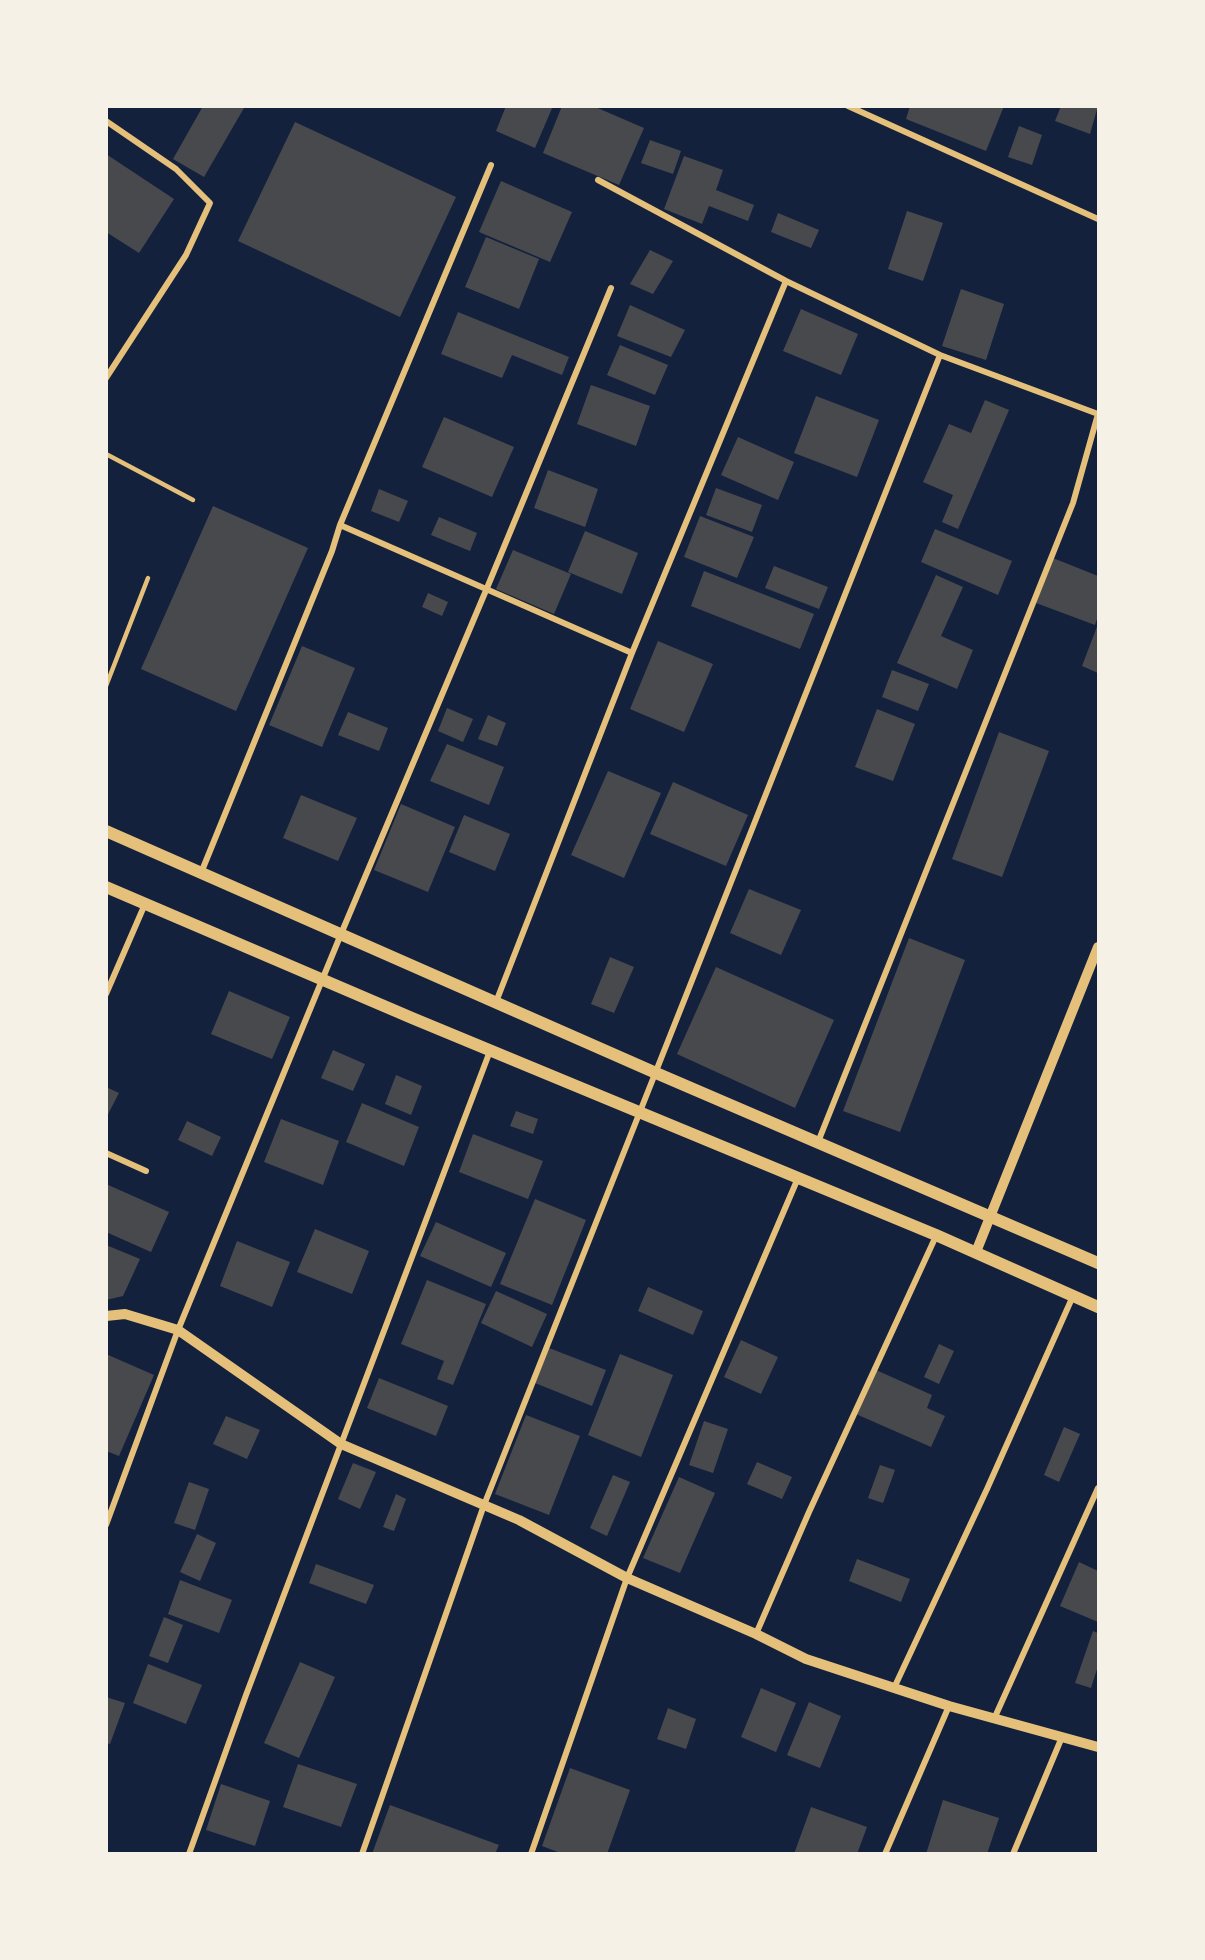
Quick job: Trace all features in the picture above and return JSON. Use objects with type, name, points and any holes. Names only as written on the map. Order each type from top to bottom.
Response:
[{"type":"main road","points":[[106,831],[656,1073],[1098,1263]]},
{"type":"main road","points":[[106,887],[490,1051],[936,1235],[1098,1307]]},
{"type":"street","points":[[848,106],[1098,219]]},
{"type":"street","points":[[106,121],[176,169],[210,203],[186,255],[106,378]]},
{"type":"street","points":[[201,873],[332,551],[340,525],[491,165]]},
{"type":"street","points":[[597,180],[786,281],[940,355],[1098,414],[1073,504],[818,1143]]},
{"type":"street","points":[[496,1002],[632,653],[786,281]]},
{"type":"street","points":[[106,1525],[178,1330],[611,288]]},
{"type":"street","points":[[362,1854],[484,1505],[940,355]]},
{"type":"street","points":[[340,525],[632,653]]},
{"type":"street","points":[[106,994],[145,904]]},
{"type":"street","points":[[976,1252],[1098,947]]},
{"type":"street","points":[[189,1854],[246,1695],[490,1051]]},
{"type":"street","points":[[106,1153],[146,1171]]},
{"type":"street","points":[[531,1854],[627,1578],[798,1178]]},
{"type":"street","points":[[756,1634],[809,1512],[936,1235]]},
{"type":"street","points":[[894,1688],[987,1489],[1073,1296]]},
{"type":"street","points":[[106,1316],[125,1314],[178,1330],[341,1444],[519,1520],[627,1578],[756,1634],[806,1659],[949,1706],[1098,1747]]},
{"type":"street","points":[[994,1719],[1098,1488]]},
{"type":"street","points":[[885,1854],[949,1706]]},
{"type":"street","points":[[1013,1854],[1062,1737]]},
{"type":"lane","points":[[106,454],[193,500]]},
{"type":"lane","points":[[106,686],[148,578]]},
{"type":"building","points":[[203,106],[244,108],[204,177],[173,159]]},
{"type":"building","points":[[506,106],[553,106],[535,148],[496,131]]},
{"type":"building","points":[[562,106],[593,106],[644,128],[619,185],[543,153]]},
{"type":"building","points":[[910,106],[1004,106],[986,151],[906,119]]},
{"type":"building","points":[[1061,106],[1098,106],[1090,134],[1055,121]]},
{"type":"building","points":[[295,122],[456,197],[400,317],[238,241]]},
{"type":"building","points":[[1019,126],[1042,135],[1032,165],[1008,157]]},
{"type":"building","points":[[650,140],[681,151],[673,174],[641,163]]},
{"type":"building","points":[[106,154],[174,199],[139,253],[106,232]]},
{"type":"building","points":[[684,156],[723,170],[716,190],[754,205],[748,221],[709,206],[702,224],[664,209]]},
{"type":"building","points":[[501,181],[572,212],[550,262],[479,232]]},
{"type":"building","points":[[907,211],[943,223],[923,281],[888,269]]},
{"type":"building","points":[[778,213],[819,230],[811,248],[771,232]]},
{"type":"building","points":[[486,237],[539,259],[519,309],[465,287]]},
{"type":"building","points":[[650,250],[673,261],[653,294],[630,284]]},
{"type":"building","points":[[961,289],[1004,304],[986,360],[942,346]]},
{"type":"building","points":[[630,305],[685,330],[671,357],[617,336]]},
{"type":"building","points":[[801,309],[858,334],[841,375],[783,351]]},
{"type":"building","points":[[458,312],[569,357],[562,375],[512,355],[502,378],[441,354]]},
{"type":"building","points":[[620,345],[668,365],[655,395],[607,375]]},
{"type":"building","points":[[591,385],[650,406],[636,446],[577,424]]},
{"type":"building","points":[[816,396],[879,420],[857,477],[794,453]]},
{"type":"building","points":[[985,400],[1009,410],[958,529],[942,522],[953,495],[923,482],[949,424],[971,433]]},
{"type":"building","points":[[444,417],[514,447],[492,497],[422,467]]},
{"type":"building","points":[[738,437],[794,462],[778,500],[721,475]]},
{"type":"building","points":[[548,470],[598,489],[585,527],[534,508]]},
{"type":"building","points":[[716,488],[762,505],[752,532],[706,515]]},
{"type":"building","points":[[379,489],[408,501],[399,522],[371,511]]},
{"type":"building","points":[[213,506],[308,548],[236,711],[141,669]]},
{"type":"building","points":[[700,516],[754,537],[737,578],[684,557]]},
{"type":"building","points":[[439,517],[477,533],[470,551],[431,535]]},
{"type":"building","points":[[935,529],[1012,561],[998,595],[921,562]]},
{"type":"building","points":[[585,531],[638,553],[622,594],[568,572]]},
{"type":"building","points":[[513,550],[571,574],[554,614],[496,589]]},
{"type":"building","points":[[1053,558],[1098,576],[1098,616],[1095,625],[1036,603]]},
{"type":"building","points":[[774,566],[828,587],[819,609],[765,588]]},
{"type":"building","points":[[704,571],[814,614],[800,649],[691,606]]},
{"type":"building","points":[[936,575],[963,587],[941,636],[973,650],[957,689],[897,663]]},
{"type":"building","points":[[428,593],[448,602],[442,616],[422,607]]},
{"type":"building","points":[[1098,624],[1098,673],[1082,666]]},
{"type":"building","points":[[658,641],[713,664],[684,732],[630,709]]},
{"type":"building","points":[[302,646],[355,668],[322,747],[269,725]]},
{"type":"building","points":[[892,670],[929,684],[918,711],[882,697]]},
{"type":"building","points":[[447,708],[473,719],[463,742],[438,731]]},
{"type":"building","points":[[877,709],[915,724],[893,781],[855,767]]},
{"type":"building","points":[[348,712],[388,728],[379,751],[338,735]]},
{"type":"building","points":[[488,715],[506,723],[497,746],[478,739]]},
{"type":"building","points":[[999,732],[1049,751],[1002,877],[952,859]]},
{"type":"building","points":[[447,744],[504,767],[489,805],[430,781]]},
{"type":"building","points":[[608,771],[661,793],[624,878],[571,855]]},
{"type":"building","points":[[673,782],[748,815],[726,866],[650,834]]},
{"type":"building","points":[[301,795],[357,818],[338,861],[283,838]]},
{"type":"building","points":[[401,804],[455,827],[428,892],[374,870]]},
{"type":"building","points":[[464,815],[510,834],[495,871],[449,852]]},
{"type":"building","points":[[749,889],[801,910],[781,955],[730,933]]},
{"type":"building","points":[[909,938],[965,960],[900,1132],[843,1111]]},
{"type":"building","points":[[610,957],[634,967],[614,1013],[591,1004]]},
{"type":"building","points":[[716,967],[834,1020],[795,1108],[677,1054]]},
{"type":"building","points":[[229,991],[290,1017],[272,1059],[211,1034]]},
{"type":"building","points":[[333,1050],[365,1064],[353,1091],[321,1078]]},
{"type":"building","points":[[396,1075],[422,1086],[411,1115],[385,1104]]},
{"type":"building","points":[[106,1087],[119,1093],[106,1118]]},
{"type":"building","points":[[362,1103],[419,1127],[404,1166],[346,1142]]},
{"type":"building","points":[[516,1111],[538,1119],[533,1134],[510,1126]]},
{"type":"building","points":[[281,1119],[339,1141],[323,1185],[264,1162]]},
{"type":"building","points":[[187,1121],[221,1137],[212,1156],[178,1140]]},
{"type":"building","points":[[473,1134],[543,1161],[528,1199],[459,1172]]},
{"type":"building","points":[[106,1184],[169,1212],[151,1252],[106,1232]]},
{"type":"building","points":[[535,1199],[586,1220],[552,1305],[500,1284]]},
{"type":"building","points":[[436,1222],[506,1253],[491,1287],[420,1256]]},
{"type":"building","points":[[315,1229],[369,1251],[352,1294],[297,1272]]},
{"type":"building","points":[[237,1241],[290,1262],[272,1307],[220,1286]]},
{"type":"building","points":[[106,1245],[140,1259],[123,1296],[106,1300]]},
{"type":"building","points":[[427,1280],[486,1304],[453,1385],[437,1379],[444,1361],[401,1344]]},
{"type":"building","points":[[648,1287],[703,1311],[693,1335],[638,1311]]},
{"type":"building","points":[[496,1291],[547,1314],[532,1347],[481,1323]]},
{"type":"building","points":[[741,1340],[778,1357],[761,1394],[724,1377]]},
{"type":"building","points":[[939,1344],[954,1351],[939,1384],[924,1377]]},
{"type":"building","points":[[549,1348],[606,1370],[592,1406],[535,1383]]},
{"type":"building","points":[[106,1354],[154,1375],[119,1456],[106,1451]]},
{"type":"building","points":[[620,1354],[673,1375],[641,1457],[588,1435]]},
{"type":"building","points":[[876,1370],[932,1395],[927,1408],[945,1416],[931,1447],[856,1414]]},
{"type":"building","points":[[379,1378],[448,1406],[436,1436],[367,1408]]},
{"type":"building","points":[[526,1415],[580,1436],[549,1515],[495,1494]]},
{"type":"building","points":[[226,1416],[260,1430],[247,1459],[213,1444]]},
{"type":"building","points":[[704,1421],[728,1429],[713,1473],[689,1465]]},
{"type":"building","points":[[1064,1427],[1080,1434],[1059,1482],[1044,1475]]},
{"type":"building","points":[[757,1462],[792,1477],[782,1499],[747,1484]]},
{"type":"building","points":[[353,1463],[376,1472],[360,1509],[338,1499]]},
{"type":"building","points":[[880,1465],[895,1470],[883,1503],[868,1498]]},
{"type":"building","points":[[613,1475],[630,1482],[607,1536],[590,1528]]},
{"type":"building","points":[[679,1477],[715,1493],[680,1573],[643,1558]]},
{"type":"building","points":[[189,1482],[209,1489],[195,1530],[174,1523]]},
{"type":"building","points":[[396,1494],[406,1499],[394,1531],[383,1527]]},
{"type":"building","points":[[197,1534],[216,1543],[200,1581],[180,1572]]},
{"type":"building","points":[[857,1559],[910,1579],[901,1602],[849,1581]]},
{"type":"building","points":[[1079,1562],[1098,1571],[1098,1622],[1060,1606]]},
{"type":"building","points":[[316,1564],[374,1585],[366,1604],[309,1583]]},
{"type":"building","points":[[180,1580],[232,1600],[219,1633],[168,1614]]},
{"type":"building","points":[[164,1617],[183,1625],[168,1663],[149,1656]]},
{"type":"building","points":[[1093,1631],[1098,1633],[1098,1666],[1091,1688],[1075,1683]]},
{"type":"building","points":[[300,1662],[335,1677],[299,1758],[264,1743]]},
{"type":"building","points":[[148,1664],[202,1685],[186,1724],[133,1703]]},
{"type":"building","points":[[761,1688],[796,1703],[776,1752],[741,1737]]},
{"type":"building","points":[[106,1697],[125,1703],[110,1744],[106,1743]]},
{"type":"building","points":[[809,1702],[841,1716],[820,1768],[787,1755]]},
{"type":"building","points":[[668,1708],[696,1719],[686,1749],[657,1739]]},
{"type":"building","points":[[298,1764],[357,1784],[341,1827],[283,1807]]},
{"type":"building","points":[[570,1768],[630,1790],[607,1854],[563,1854],[542,1846]]},
{"type":"building","points":[[221,1784],[270,1801],[255,1846],[206,1830]]},
{"type":"building","points":[[943,1800],[999,1818],[987,1854],[926,1854]]},
{"type":"building","points":[[390,1805],[499,1845],[495,1854],[372,1854]]},
{"type":"building","points":[[811,1807],[867,1827],[857,1854],[794,1854]]}]
